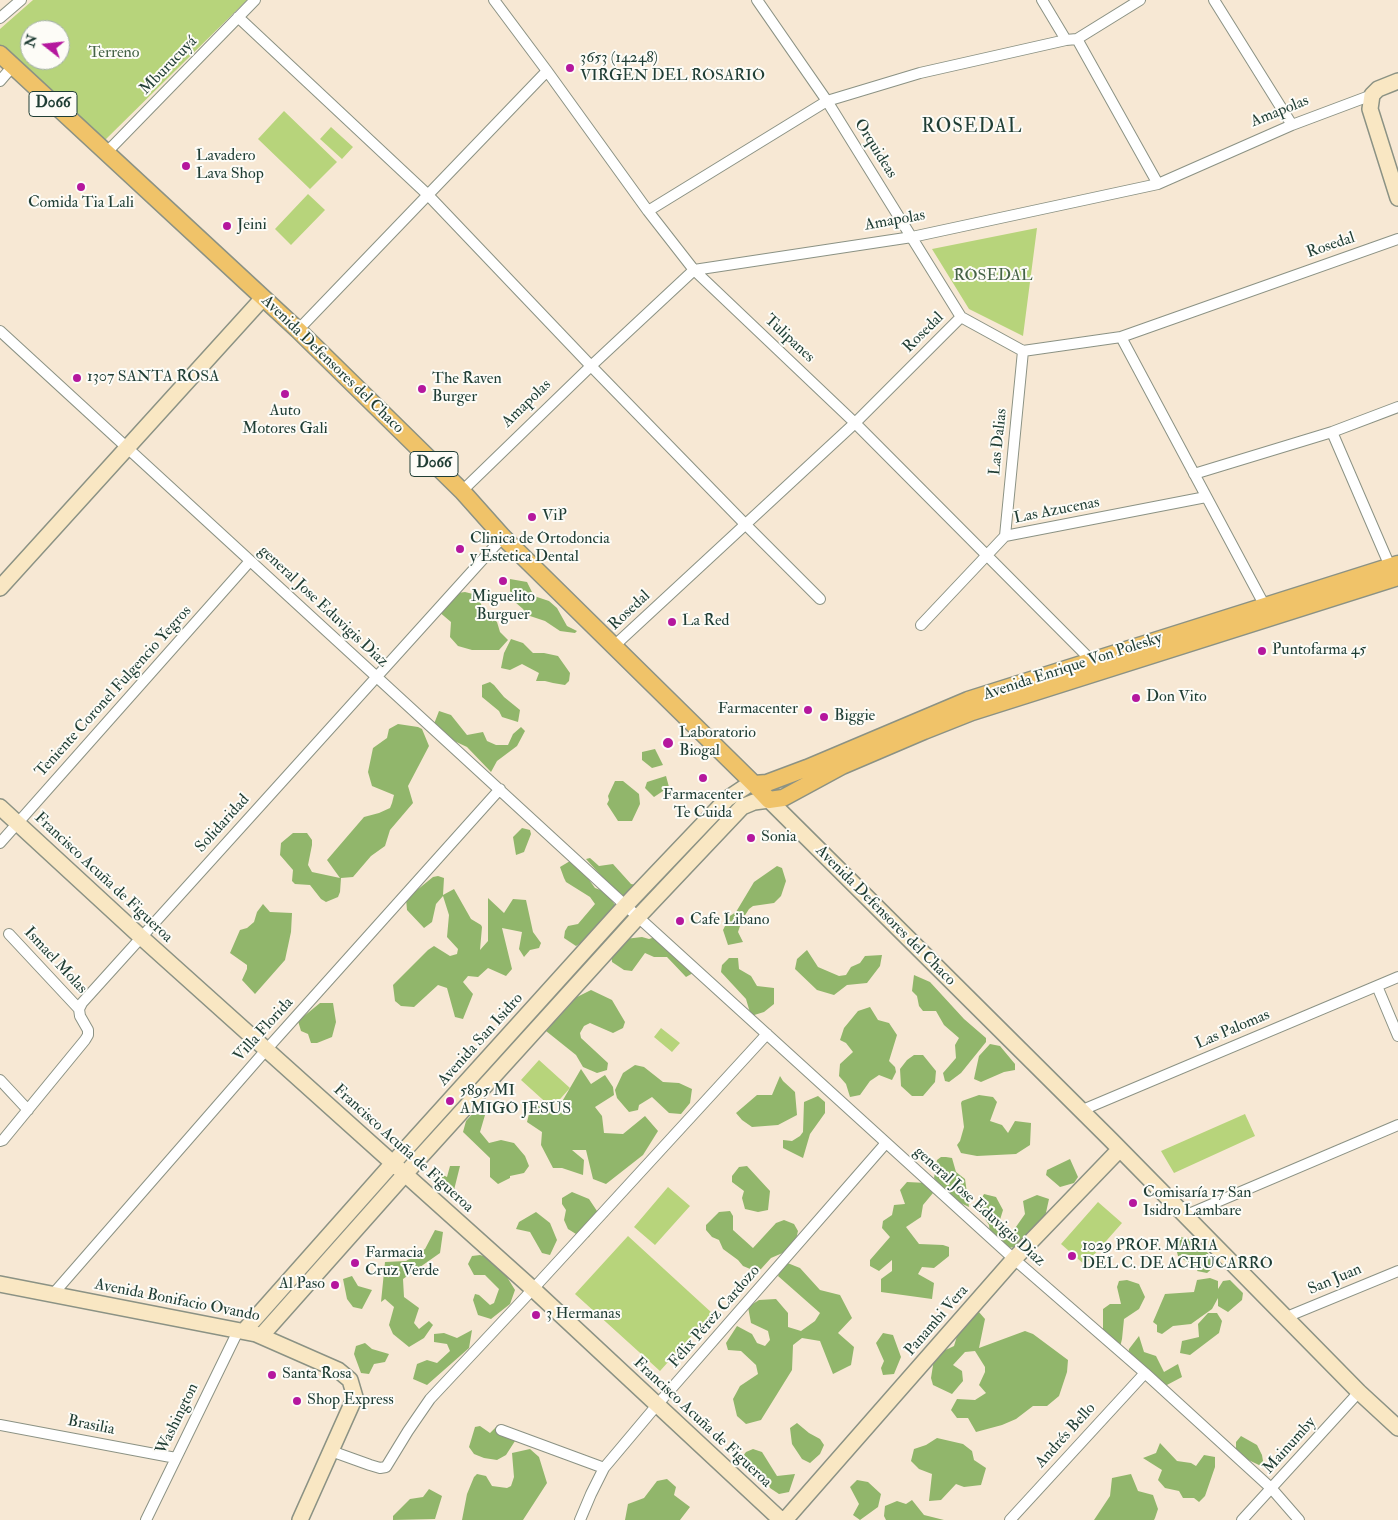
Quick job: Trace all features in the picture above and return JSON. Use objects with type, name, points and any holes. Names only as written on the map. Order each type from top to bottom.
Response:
[{"type":"main road","name":"Avenida Defensores del Chaco","points":[[0,54],[298,330],[462,491],[503,537],[754,784],[1284,1318],[1398,1428]]},
{"type":"main road","name":"Amapolas","points":[[1372,95],[1378,89],[1398,81]]},
{"type":"main road","points":[[1372,95],[1370,110],[1398,198]]},
{"type":"main road","points":[[0,588],[263,298]]},
{"type":"main road","name":"Avenida Enrique Von Polesky","points":[[754,784],[767,783],[807,768],[968,700],[1094,666],[1396,572]]},
{"type":"main road","name":"Avenida Enrique Von Polesky","points":[[769,800],[783,798],[842,766],[932,728],[1094,666]]},
{"type":"main road","name":"Avenida San Isidro","points":[[241,1331],[626,905],[727,799],[748,785],[754,784]]},
{"type":"main road","name":"Avenida San Isidro","points":[[262,1336],[405,1174],[638,917],[742,807],[754,802],[769,800]]},
{"type":"main road","name":"Francisco Acuña de Figueroa","points":[[0,807],[141,937],[533,1290],[781,1520]]},
{"type":"main road","name":"Panambi Vera","points":[[785,1520],[1014,1259],[1119,1150]]},
{"type":"main road","name":"Avenida Bonifacio Ovando","points":[[0,1284],[262,1336],[338,1370],[350,1380],[355,1397],[331,1451]]},
{"type":"main road","points":[[300,1520],[331,1451]]},
{"type":"street","points":[[0,18],[21,0]]},
{"type":"street","name":"Mburucuyá","points":[[106,153],[255,0]]},
{"type":"street","name":"Tulipanes","points":[[494,0],[648,211],[694,270],[855,423],[986,554],[1094,666]]},
{"type":"street","name":"Orquideas","points":[[757,0],[827,101],[961,317]]},
{"type":"street","points":[[1042,0],[1071,40],[1158,184]]},
{"type":"street","points":[[648,211],[827,101],[920,73],[1071,40],[1140,0]]},
{"type":"street","points":[[1214,0],[1292,125]]},
{"type":"street","points":[[238,17],[427,194],[591,366],[820,599]]},
{"type":"street","points":[[0,81],[12,67]]},
{"type":"street","points":[[298,330],[547,71]]},
{"type":"street","name":"Amapolas","points":[[462,491],[591,366],[694,270],[912,237],[1158,184],[1292,125],[1372,95]]},
{"type":"street","name":"Rosedal","points":[[614,646],[855,423],[961,317],[1023,351],[1121,337],[1398,238]]},
{"type":"street","name":"general Jose Eduvigis Diaz","points":[[0,331],[886,1143],[1014,1259],[1145,1372],[1272,1489],[1299,1520]]},
{"type":"street","points":[[1121,337],[1268,612]]},
{"type":"street","name":"Las Dalias","points":[[1004,536],[1023,351]]},
{"type":"street","points":[[1194,474],[1332,432],[1398,407]]},
{"type":"street","points":[[1332,432],[1396,572]]},
{"type":"street","name":"Las Azucenas","points":[[921,625],[1004,536],[1206,497]]},
{"type":"street","name":"Solidaridad","points":[[79,1009],[82,1003],[141,937],[503,537]]},
{"type":"street","name":"Teniente Coronel Fulgencio Yegros","points":[[0,843],[250,561]]},
{"type":"street","name":"Villa Florida","points":[[54,1294],[266,1050],[500,789]]},
{"type":"street","name":"Ismael Molas","points":[[9,934],[79,1009]]},
{"type":"street","name":"Las Palomas","points":[[1080,1111],[1398,977]]},
{"type":"street","points":[[1377,986],[1398,1036]]},
{"type":"street","points":[[0,1141],[3,1140],[28,1110],[88,1035],[88,1030],[80,1016],[79,1009]]},
{"type":"street","points":[[331,1451],[380,1468],[386,1467],[430,1399],[533,1290],[767,1034]]},
{"type":"street","points":[[0,1080],[28,1110]]},
{"type":"street","points":[[1184,1216],[1398,1125]]},
{"type":"street","name":"Félix Pérez Cardozo","points":[[580,1520],[604,1468],[886,1143]]},
{"type":"street","name":"San Juan","points":[[1284,1318],[1398,1270]]},
{"type":"street","name":"Washington","points":[[146,1520],[241,1331]]},
{"type":"street","name":"Andrés Bello","points":[[1010,1520],[1145,1372]]},
{"type":"street","name":"Mainumby","points":[[1242,1520],[1359,1392]]},
{"type":"street","name":"Brasilia","points":[[0,1425],[176,1458]]},
{"type":"street","points":[[501,1430],[604,1468]]},
{"type":"green space","name":"Terreno","points":[[33,0],[247,0],[104,141],[21,70],[70,70],[70,20],[20,20],[20,69],[0,52],[0,29]]},
{"type":"green space","points":[[284,111],[337,162],[310,189],[258,139]]},
{"type":"green space","points":[[331,127],[353,147],[342,159],[320,139]]},
{"type":"green space","points":[[308,194],[325,210],[291,245],[275,229]]},
{"type":"green space","name":"ROSEDAL","points":[[1037,228],[1023,336],[969,309],[932,249]]},
{"type":"green space","points":[[510,579],[527,582],[534,596],[549,601],[557,608],[567,626],[577,631],[575,633],[560,631],[545,621],[527,615],[515,602],[510,591]]},
{"type":"green space","points":[[465,592],[477,595],[484,611],[497,622],[500,632],[508,640],[499,650],[472,650],[458,646],[450,637],[451,622],[438,611],[450,594]]},
{"type":"green space","points":[[511,639],[523,643],[533,653],[558,656],[570,673],[569,681],[565,685],[536,681],[539,673],[522,664],[510,670],[501,668],[504,653]]},
{"type":"green space","points":[[490,682],[520,710],[518,722],[502,717],[499,711],[482,697],[482,685]]},
{"type":"green space","points":[[439,711],[451,715],[467,735],[483,732],[487,741],[496,745],[508,745],[513,734],[521,727],[525,731],[517,746],[497,761],[491,772],[467,747],[450,739],[434,724]]},
{"type":"green space","points":[[398,724],[422,729],[429,746],[408,786],[413,803],[390,830],[385,846],[371,856],[353,877],[341,878],[338,897],[326,902],[321,899],[310,885],[295,884],[292,881],[293,870],[280,855],[281,843],[293,833],[307,833],[312,840],[308,865],[312,872],[340,878],[327,860],[364,817],[390,808],[392,803],[394,795],[372,786],[368,772],[373,748],[387,738],[389,729]]},
{"type":"green space","points":[[655,749],[663,765],[652,768],[642,760],[642,752]]},
{"type":"green space","points":[[666,776],[669,787],[654,797],[645,788],[647,782]]},
{"type":"green space","points":[[615,781],[623,781],[639,794],[640,804],[632,821],[618,821],[607,804],[608,796]]},
{"type":"green space","points":[[522,828],[530,830],[531,834],[524,852],[516,855],[513,837]]},
{"type":"green space","points":[[590,858],[599,866],[613,864],[631,884],[642,886],[633,897],[620,897],[586,859]]},
{"type":"green space","points":[[570,861],[582,870],[595,888],[606,892],[615,905],[602,930],[576,946],[564,938],[565,931],[568,926],[578,924],[595,904],[590,897],[566,882],[560,867]]},
{"type":"green space","points":[[777,866],[782,868],[786,881],[781,896],[774,903],[753,906],[749,909],[742,920],[738,932],[743,942],[728,945],[723,930],[730,916],[736,912],[754,882]]},
{"type":"green space","points":[[433,877],[444,878],[443,895],[454,889],[471,919],[481,925],[480,950],[488,941],[488,898],[504,913],[513,899],[526,900],[533,932],[541,943],[539,948],[530,950],[524,957],[519,949],[522,932],[502,928],[512,969],[506,976],[488,968],[478,977],[468,976],[463,982],[473,994],[463,1019],[455,1017],[447,988],[438,985],[414,1007],[401,1006],[395,1001],[393,985],[428,950],[434,946],[450,956],[457,954],[458,949],[447,937],[449,915],[443,896],[436,904],[432,922],[424,928],[407,910],[406,899]]},
{"type":"green space","points":[[263,904],[270,912],[292,913],[291,932],[285,960],[255,994],[242,980],[247,965],[230,953],[240,930],[247,928],[254,922],[257,912]]},
{"type":"green space","points":[[615,926],[618,929],[418,1149],[415,1148]]},
{"type":"green space","points":[[642,937],[649,939],[655,937],[693,973],[686,977],[667,957],[654,957],[645,953],[632,971],[624,970],[612,962],[611,951],[625,939]]},
{"type":"green space","points":[[807,950],[818,967],[839,976],[846,975],[851,967],[860,963],[865,956],[882,955],[880,966],[867,983],[847,985],[834,995],[817,990],[795,969],[797,959]]},
{"type":"green space","points":[[729,958],[738,958],[739,969],[751,976],[757,986],[774,988],[774,1004],[764,1012],[751,1016],[746,999],[721,972],[722,965]]},
{"type":"green space","points":[[914,975],[930,982],[964,1019],[986,1038],[986,1042],[961,1073],[949,1082],[945,1081],[943,1073],[956,1058],[955,1045],[959,1038],[944,1025],[936,1011],[923,1011],[919,1006],[917,996],[912,991]]},
{"type":"green space","points":[[591,990],[612,1000],[625,1022],[623,1028],[613,1033],[590,1023],[584,1026],[580,1033],[581,1038],[608,1063],[607,1070],[597,1073],[583,1067],[576,1055],[546,1031],[577,997]]},
{"type":"green space","points":[[320,1003],[333,1003],[336,1022],[332,1037],[317,1043],[311,1043],[308,1034],[301,1031],[298,1021]]},
{"type":"green space","points":[[870,1007],[878,1020],[889,1023],[897,1035],[889,1061],[895,1067],[896,1072],[892,1080],[879,1075],[870,1081],[860,1095],[850,1097],[846,1084],[839,1076],[840,1064],[853,1052],[846,1043],[840,1040],[844,1028],[858,1011]]},
{"type":"green space","points":[[661,1028],[680,1043],[672,1052],[654,1037]]},
{"type":"green space","points":[[990,1044],[1000,1046],[1015,1064],[1015,1070],[1004,1072],[981,1082],[974,1079],[979,1056]]},
{"type":"green space","points":[[914,1055],[923,1055],[936,1071],[935,1082],[923,1096],[912,1096],[901,1086],[900,1069]]},
{"type":"green space","points":[[539,1060],[570,1088],[552,1108],[521,1080]]},
{"type":"green space","points":[[635,1065],[644,1067],[663,1082],[679,1083],[692,1089],[690,1103],[681,1114],[669,1113],[652,1097],[639,1105],[638,1110],[629,1112],[617,1098],[615,1090],[623,1073]]},
{"type":"green space","points":[[581,1069],[591,1084],[605,1075],[613,1087],[614,1095],[595,1107],[602,1116],[604,1133],[623,1134],[645,1116],[658,1131],[643,1155],[606,1184],[593,1179],[586,1150],[572,1150],[584,1160],[583,1175],[562,1168],[553,1168],[541,1145],[542,1132],[527,1122],[529,1114],[542,1100],[550,1102],[548,1110],[556,1112]]},
{"type":"green space","points":[[780,1076],[795,1092],[797,1115],[778,1125],[752,1127],[736,1113],[757,1095],[772,1095]]},
{"type":"green space","points":[[979,1095],[993,1097],[997,1102],[990,1121],[1002,1125],[1008,1133],[1015,1121],[1031,1123],[1030,1145],[1016,1154],[977,1156],[961,1153],[957,1145],[964,1127],[961,1103]]},
{"type":"green space","points":[[818,1096],[825,1102],[825,1113],[810,1134],[803,1158],[783,1148],[783,1140],[792,1141],[800,1136],[803,1132],[804,1102]]},
{"type":"green space","points":[[474,1112],[485,1115],[480,1132],[489,1143],[501,1140],[514,1143],[525,1156],[529,1166],[524,1173],[510,1176],[510,1178],[498,1184],[490,1177],[490,1158],[463,1132],[466,1121]]},
{"type":"green space","points":[[1245,1114],[1255,1136],[1174,1173],[1161,1151]]},
{"type":"green space","points":[[941,1157],[952,1158],[956,1172],[965,1179],[969,1207],[948,1197],[934,1178],[937,1160]]},
{"type":"green space","points":[[1070,1159],[1078,1177],[1074,1183],[1060,1187],[1046,1175],[1047,1170]]},
{"type":"green space","points":[[450,1166],[460,1166],[454,1190],[446,1192],[431,1178],[435,1171],[447,1177]]},
{"type":"green space","points":[[747,1166],[770,1191],[768,1210],[758,1212],[745,1209],[742,1198],[744,1191],[732,1182],[732,1176],[739,1167]]},
{"type":"green space","points":[[907,1182],[927,1183],[933,1193],[923,1205],[921,1217],[906,1227],[919,1244],[949,1247],[949,1256],[934,1268],[922,1267],[918,1274],[934,1283],[932,1299],[881,1292],[881,1279],[892,1271],[892,1260],[879,1271],[870,1266],[870,1260],[890,1237],[882,1228],[883,1221],[892,1215],[894,1205],[905,1204],[900,1190]]},
{"type":"green space","points":[[668,1187],[690,1206],[655,1245],[634,1227]]},
{"type":"green space","points":[[572,1192],[589,1199],[601,1217],[589,1237],[584,1239],[568,1229],[564,1220],[566,1210],[562,1204],[562,1198]]},
{"type":"green space","points":[[984,1194],[996,1197],[1003,1210],[999,1223],[1011,1234],[1025,1214],[1023,1201],[1037,1195],[1049,1199],[1045,1217],[1015,1247],[1009,1248],[990,1234],[989,1225],[977,1207]]},
{"type":"green space","points":[[1098,1202],[1122,1223],[1085,1265],[1061,1244]]},
{"type":"green space","points":[[730,1211],[733,1216],[733,1230],[753,1248],[776,1223],[784,1220],[794,1224],[798,1231],[794,1248],[771,1258],[761,1269],[755,1271],[743,1266],[723,1249],[719,1240],[712,1237],[706,1230],[706,1225],[719,1212]]},
{"type":"green space","points":[[536,1212],[550,1223],[557,1240],[550,1255],[542,1253],[530,1232],[516,1229],[519,1222]]},
{"type":"green space","points":[[435,1230],[443,1232],[440,1253],[403,1279],[404,1297],[419,1308],[414,1323],[419,1329],[429,1321],[433,1325],[424,1338],[409,1347],[393,1334],[389,1325],[394,1307],[385,1299],[381,1302],[385,1262],[406,1261],[425,1249]]},
{"type":"green space","points":[[628,1236],[712,1313],[660,1371],[575,1294]]},
{"type":"green space","points":[[1181,1237],[1189,1239],[1208,1253],[1214,1267],[1207,1273],[1197,1271],[1198,1269],[1178,1256],[1175,1244]]},
{"type":"green space","points":[[480,1255],[490,1258],[507,1277],[515,1290],[510,1304],[491,1319],[478,1315],[473,1300],[475,1294],[479,1295],[490,1305],[494,1303],[499,1289],[485,1275],[474,1275],[468,1264],[472,1256]]},
{"type":"green space","points":[[785,1262],[800,1268],[820,1290],[840,1295],[852,1318],[838,1333],[854,1347],[851,1365],[833,1374],[820,1341],[802,1338],[793,1345],[792,1370],[761,1420],[746,1424],[737,1416],[733,1399],[740,1386],[758,1374],[756,1365],[741,1351],[728,1350],[726,1343],[737,1326],[752,1334],[757,1343],[765,1346],[770,1340],[768,1331],[751,1323],[748,1307],[759,1300],[776,1299],[788,1313],[788,1327],[801,1331],[815,1321],[820,1313],[778,1276]]},
{"type":"green space","points":[[352,1276],[358,1286],[372,1290],[362,1309],[353,1307],[347,1299],[343,1279]]},
{"type":"green space","points":[[1210,1278],[1218,1281],[1218,1289],[1223,1281],[1230,1280],[1243,1293],[1242,1300],[1228,1312],[1218,1306],[1218,1298],[1212,1309],[1191,1324],[1173,1326],[1162,1334],[1157,1332],[1157,1325],[1153,1322],[1165,1294],[1194,1292],[1197,1280]]},
{"type":"green space","points":[[1127,1280],[1139,1284],[1145,1297],[1139,1309],[1124,1319],[1120,1347],[1103,1336],[1103,1309],[1110,1304],[1121,1304],[1117,1287],[1119,1281]]},
{"type":"green space","points":[[978,1311],[985,1319],[979,1348],[1025,1331],[1033,1334],[1068,1360],[1067,1372],[1059,1396],[1047,1406],[1033,1406],[1016,1419],[976,1432],[968,1418],[957,1418],[951,1410],[957,1399],[975,1400],[986,1393],[979,1385],[985,1372],[985,1367],[975,1351],[965,1352],[953,1365],[962,1371],[963,1381],[952,1394],[933,1385],[931,1378],[934,1359],[937,1354],[954,1346],[961,1323]]},
{"type":"green space","points":[[1208,1313],[1217,1313],[1222,1321],[1219,1333],[1190,1355],[1180,1353],[1182,1341],[1199,1337],[1198,1324]]},
{"type":"green space","points":[[472,1330],[469,1348],[427,1385],[413,1379],[417,1364],[427,1360],[437,1363],[450,1351],[447,1344],[434,1342],[434,1334],[444,1333],[457,1338]]},
{"type":"green space","points":[[883,1333],[893,1335],[901,1357],[894,1374],[883,1375],[881,1368],[884,1361],[876,1343]]},
{"type":"green space","points":[[1139,1336],[1144,1352],[1156,1356],[1164,1372],[1178,1364],[1182,1377],[1165,1386],[1128,1355],[1129,1349]]},
{"type":"green space","points":[[365,1343],[372,1349],[389,1354],[385,1362],[374,1364],[369,1374],[361,1373],[354,1354],[356,1346]]},
{"type":"green space","points":[[797,1423],[820,1439],[824,1445],[820,1454],[810,1463],[802,1459],[792,1444],[790,1428]]},
{"type":"green space","points":[[480,1426],[490,1433],[496,1427],[513,1432],[515,1441],[506,1455],[497,1460],[474,1454],[469,1447],[475,1427]]},
{"type":"green space","points":[[1241,1436],[1257,1445],[1262,1455],[1263,1461],[1261,1466],[1236,1454],[1236,1442]]},
{"type":"green space","points":[[937,1438],[963,1444],[972,1451],[974,1460],[986,1468],[981,1485],[964,1487],[956,1484],[941,1500],[929,1501],[932,1474],[919,1469],[911,1461],[914,1449],[926,1445]]},
{"type":"green space","points":[[1160,1443],[1177,1461],[1191,1463],[1196,1466],[1204,1455],[1215,1457],[1215,1467],[1205,1496],[1199,1502],[1194,1498],[1183,1498],[1179,1491],[1165,1488],[1158,1480],[1162,1470],[1143,1458],[1156,1453]]},
{"type":"green space","points":[[530,1449],[539,1457],[547,1483],[523,1520],[462,1520],[467,1494],[474,1477],[477,1474],[486,1476],[492,1486],[507,1488],[511,1486],[514,1477],[512,1453]]},
{"type":"green space","points":[[753,1449],[762,1452],[777,1476],[795,1474],[789,1492],[779,1494],[770,1488],[766,1478],[745,1464],[743,1456],[746,1452]]},
{"type":"green space","points":[[1131,1474],[1138,1491],[1153,1495],[1158,1509],[1154,1520],[1094,1520],[1110,1496],[1112,1478]]},
{"type":"green space","points":[[667,1479],[676,1487],[674,1495],[690,1507],[680,1520],[625,1520],[628,1504],[644,1498],[657,1481]]},
{"type":"green space","points":[[857,1480],[868,1482],[881,1494],[878,1507],[860,1520],[853,1515],[859,1504],[850,1487]]},
{"type":"green space","points":[[429,1489],[442,1496],[435,1519],[393,1520],[393,1516],[410,1499],[423,1497]]},
{"type":"green space","points":[[912,1500],[924,1515],[944,1520],[886,1520],[884,1516],[885,1506],[897,1501],[906,1504]]},
{"type":"place","name":"3653 (14248) VIRGEN DEL ROSARIO","points":[[570,68]]},
{"type":"place","name":"Lavadero Lava Shop","points":[[186,166]]},
{"type":"place","name":"Comida Tia Lali","points":[[81,187]]},
{"type":"place","name":"Jeini","points":[[227,226]]},
{"type":"place","name":"1307 SANTA ROSA","points":[[77,378]]},
{"type":"place","name":"The Raven Burger","points":[[422,389]]},
{"type":"place","name":"Auto Motores Gali","points":[[285,394]]},
{"type":"place","name":"ViP","points":[[532,517]]},
{"type":"place","name":"Clinica de Ortodoncia y Estetica Dental","points":[[460,549]]},
{"type":"place","name":"Miguelito Burguer","points":[[503,581]]},
{"type":"place","name":"La Red","points":[[672,622]]},
{"type":"place","name":"Puntofarma 45","points":[[1262,651]]},
{"type":"place","name":"Don Vito","points":[[1136,698]]},
{"type":"place","name":"Farmacenter","points":[[808,710]]},
{"type":"place","name":"Biggie","points":[[824,717]]},
{"type":"place","name":"Laboratorio Biogal","points":[[668,743]]},
{"type":"place","name":"Farmacenter Te Cuida","points":[[703,778]]},
{"type":"place","name":"Sonia","points":[[751,838]]},
{"type":"place","name":"Cafe Libano","points":[[680,921]]},
{"type":"place","name":"5895 MI AMIGO JESUS","points":[[450,1101]]},
{"type":"place","name":"Comisaría 17 San Isidro Lambare","points":[[1133,1203]]},
{"type":"place","name":"1029 PROF. MARIA DEL C. DE ACHUCARRO","points":[[1072,1256]]},
{"type":"place","name":"Farmacia Cruz Verde","points":[[355,1263]]},
{"type":"place","name":"Al Paso","points":[[335,1285]]},
{"type":"place","name":"3 Hermanas","points":[[536,1315]]},
{"type":"place","name":"Santa Rosa","points":[[272,1375]]},
{"type":"place","name":"Shop Express","points":[[297,1401]]},
{"type":"district","name":"ROSEDAL","points":[[972,128]]}]
